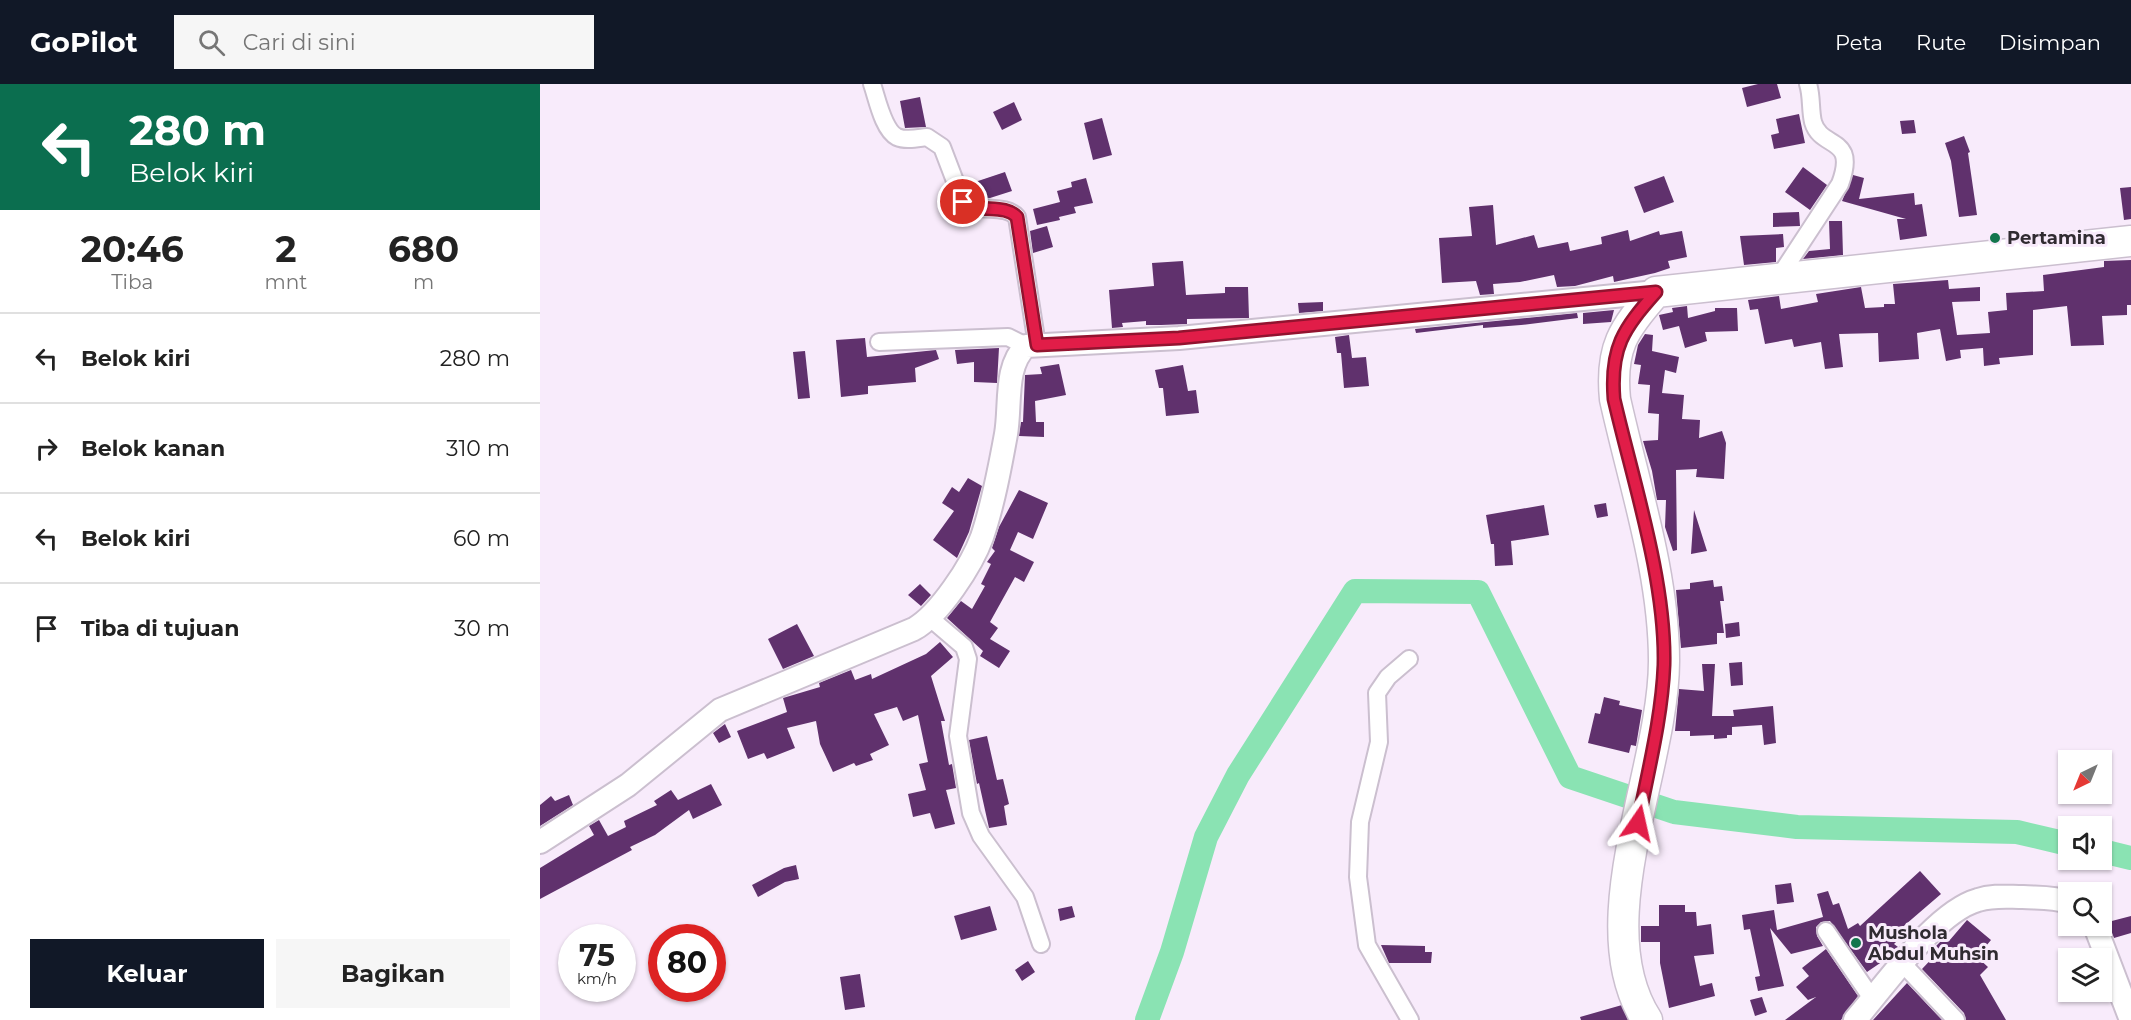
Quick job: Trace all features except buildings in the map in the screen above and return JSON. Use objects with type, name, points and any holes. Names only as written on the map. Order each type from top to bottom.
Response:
[{"type":"highway","points":[[1647,1020],[1639,1008],[1625,966],[1622,927],[1634,844],[1662,690],[1661,615],[1658,584],[1614,399],[1612,373],[1615,352],[1623,332],[1656,292],[2131,241]]},
{"type":"street","points":[[540,842],[628,785],[720,710],[914,629],[930,618],[974,553],[982,536],[1006,434],[1013,366],[1032,345],[1017,217],[1009,211],[970,207],[963,202],[942,147],[927,137],[907,139],[891,132],[872,84]]},
{"type":"street","points":[[1779,277],[1840,184],[1846,167],[1843,153],[1814,122],[1808,84]]},
{"type":"street","points":[[879,342],[1008,337],[1032,345],[1179,338],[1656,292]]},
{"type":"street","points":[[930,618],[967,651],[968,659],[958,719],[958,736],[971,813],[981,836],[1025,897],[1041,944]]},
{"type":"street","points":[[1409,659],[1388,677],[1377,693],[1379,742],[1360,822],[1358,877],[1367,945],[1410,1020]]},
{"type":"street","points":[[1855,1020],[1902,964],[1948,915],[1978,900],[1998,896],[2058,898]]},
{"type":"street","points":[[1826,931],[1873,1000]]},
{"type":"street","points":[[2100,936],[2126,986],[2131,1020]]},
{"type":"street","points":[[1902,964],[1956,1020]]},
{"type":"waterway","points":[[1147,1020],[1172,952],[1206,837],[1238,775],[1355,591],[1478,592],[1570,777],[1674,812],[1797,827],[2017,832],[2058,842]]},
{"type":"waterway","points":[[2112,853],[2131,858]]},
{"type":"place","name":"Pertamina","points":[[1995,238]]},
{"type":"place","name":"Mushola Abdul Muhsin","points":[[1856,943]]},
{"type":"route","points":[[963,202],[978,209],[1009,211],[1017,217],[1037,345],[1179,338],[1656,292],[1623,332],[1615,352],[1612,373],[1614,399],[1658,584],[1663,636],[1662,690],[1638,823]]}]
